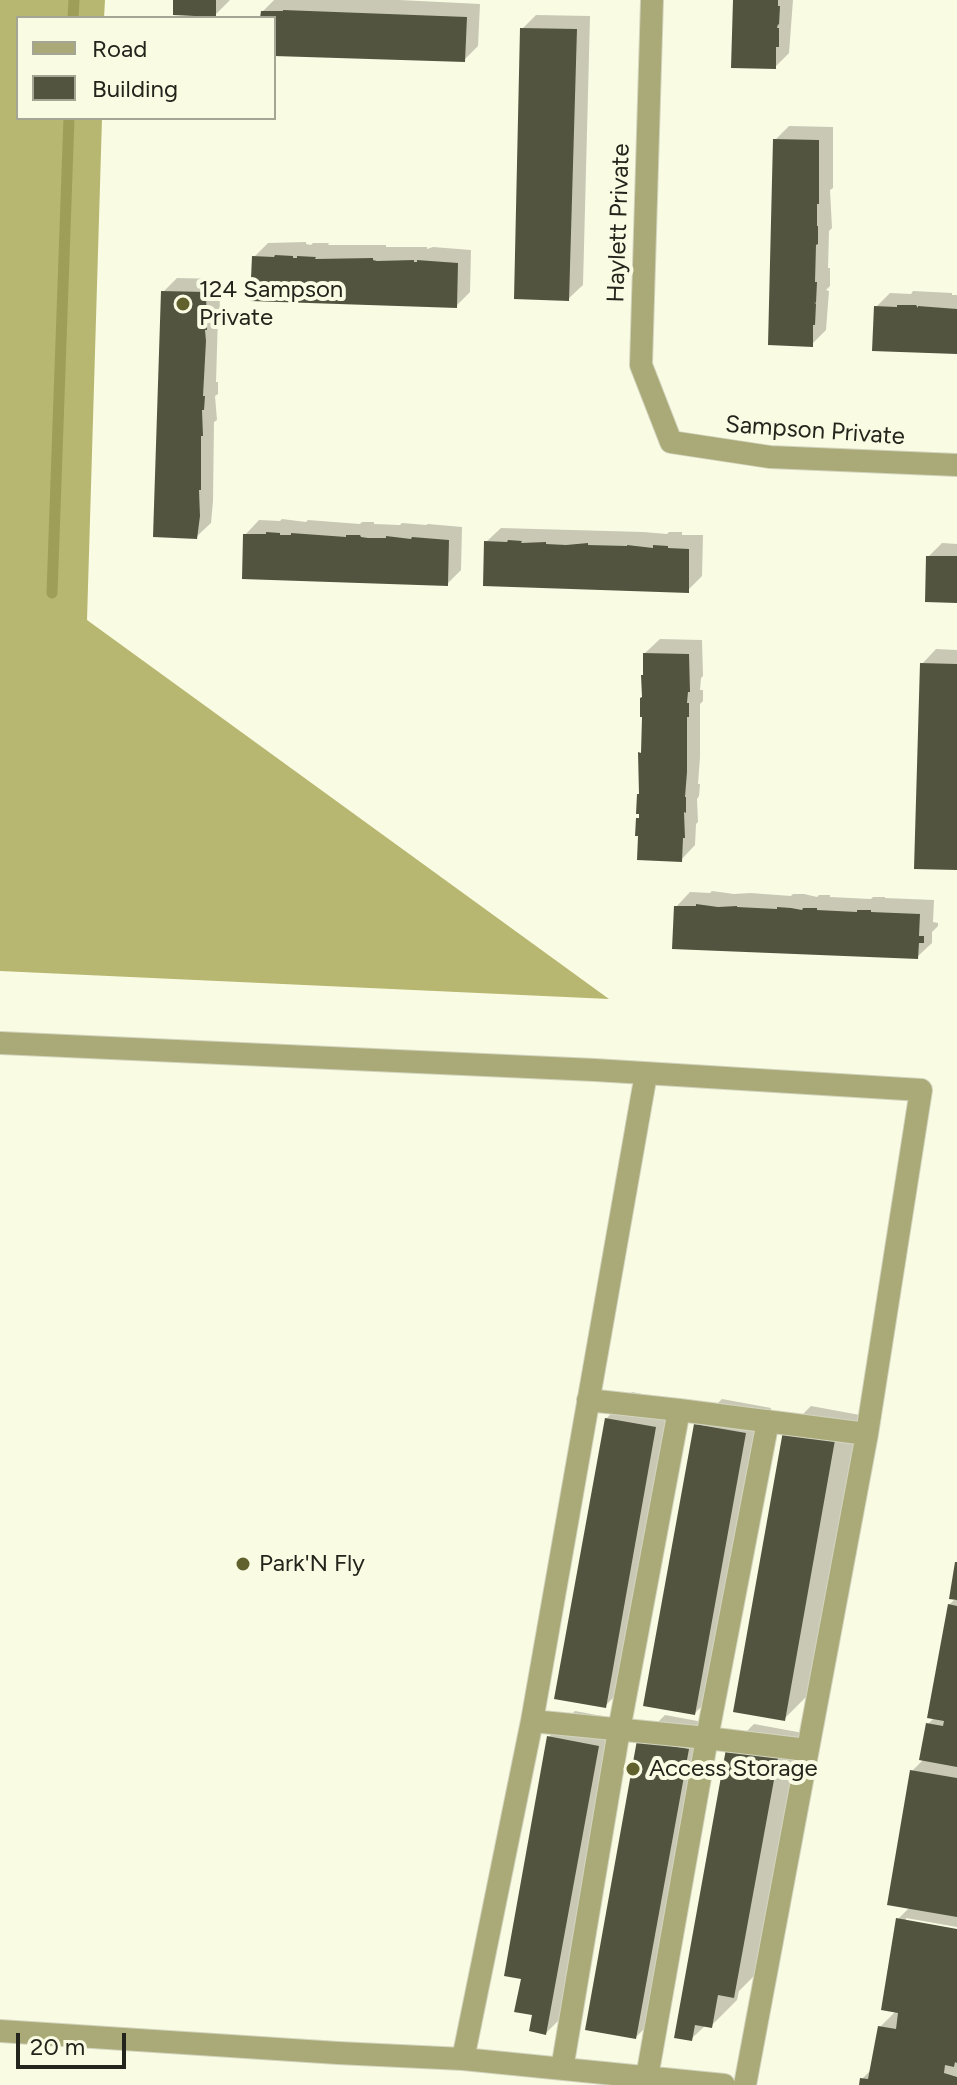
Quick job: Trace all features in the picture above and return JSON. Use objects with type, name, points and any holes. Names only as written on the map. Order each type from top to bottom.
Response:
[{"type":"street","name":"Haylett Private","points":[[652,0],[641,365],[671,442]]},
{"type":"street","name":"Sampson Private","points":[[671,442],[770,457],[957,465]]},
{"type":"street","points":[[0,1043],[921,1090],[867,1434],[745,2085]]},
{"type":"street","points":[[463,2059],[532,1721],[646,1074]]},
{"type":"street","points":[[588,1400],[867,1434]]},
{"type":"street","points":[[562,2069],[619,1730],[679,1410]]},
{"type":"street","points":[[647,2077],[707,1738],[768,1421]]},
{"type":"street","points":[[532,1721],[807,1750]]},
{"type":"street","points":[[0,2031],[463,2059],[724,2085]]},
{"type":"shaded area","points":[[0,0],[105,0],[104,16],[16,16],[16,120],[102,120],[87,620],[609,999],[0,971]]},
{"type":"building","points":[[173,0],[216,0],[216,16],[173,15]]},
{"type":"building","points":[[733,0],[778,0],[776,69],[731,68]]},
{"type":"building","points":[[261,11],[467,17],[465,62],[276,56],[276,16],[260,16]]},
{"type":"building","points":[[520,28],[577,29],[569,301],[514,299]]},
{"type":"building","points":[[773,139],[819,140],[813,347],[768,345]]},
{"type":"building","points":[[252,256],[458,263],[457,308],[250,301]]},
{"type":"building","points":[[161,291],[206,292],[205,396],[197,539],[153,537]]},
{"type":"building","points":[[874,306],[957,309],[957,354],[872,351]]},
{"type":"building","points":[[266,532],[449,540],[448,586],[242,579],[243,534]]},
{"type":"building","points":[[484,541],[689,549],[689,593],[483,586]]},
{"type":"building","points":[[926,556],[957,556],[957,603],[925,602]]},
{"type":"building","points":[[643,653],[689,654],[682,862],[637,860],[638,836],[635,836],[636,818],[639,818],[636,814]]},
{"type":"building","points":[[920,663],[957,664],[957,870],[914,869]]},
{"type":"building","points":[[696,904],[920,914],[919,936],[924,936],[924,943],[919,943],[918,959],[672,949],[674,906]]},
{"type":"building","points":[[605,1418],[656,1427],[606,1708],[554,1699]]},
{"type":"building","points":[[694,1424],[746,1433],[695,1715],[643,1706]]},
{"type":"building","points":[[783,1431],[835,1440],[785,1721],[733,1712]]},
{"type":"building","points":[[957,1562],[957,1600],[949,1599]]},
{"type":"building","points":[[948,1604],[957,1606],[957,1767],[919,1760],[926,1723],[943,1726],[944,1721],[927,1718]]},
{"type":"building","points":[[547,1736],[599,1746],[546,2035],[529,2031],[532,2015],[514,2012],[521,1979],[504,1976]]},
{"type":"building","points":[[637,1740],[689,1749],[636,2039],[585,2030]]},
{"type":"building","points":[[726,1749],[778,1758],[734,1998],[718,1995],[712,2028],[695,2025],[692,2041],[674,2038]]},
{"type":"building","points":[[910,1770],[957,1778],[957,1917],[887,1905]]},
{"type":"building","points":[[896,1918],[957,1929],[957,2063],[954,2067],[945,2065],[944,2073],[957,2077],[957,2085],[859,2085],[860,2078],[868,2079],[878,2026],[896,2029],[898,2013],[881,2010]]},
{"type":"waterway","points":[[73,16],[74,0]]},
{"type":"waterway","points":[[52,593],[69,120]]},
{"type":"place","name":"124 Sampson Private","points":[[183,304]]},
{"type":"place","name":"Park'N Fly","points":[[243,1564]]},
{"type":"place","name":"Access Storage","points":[[633,1769]]}]
